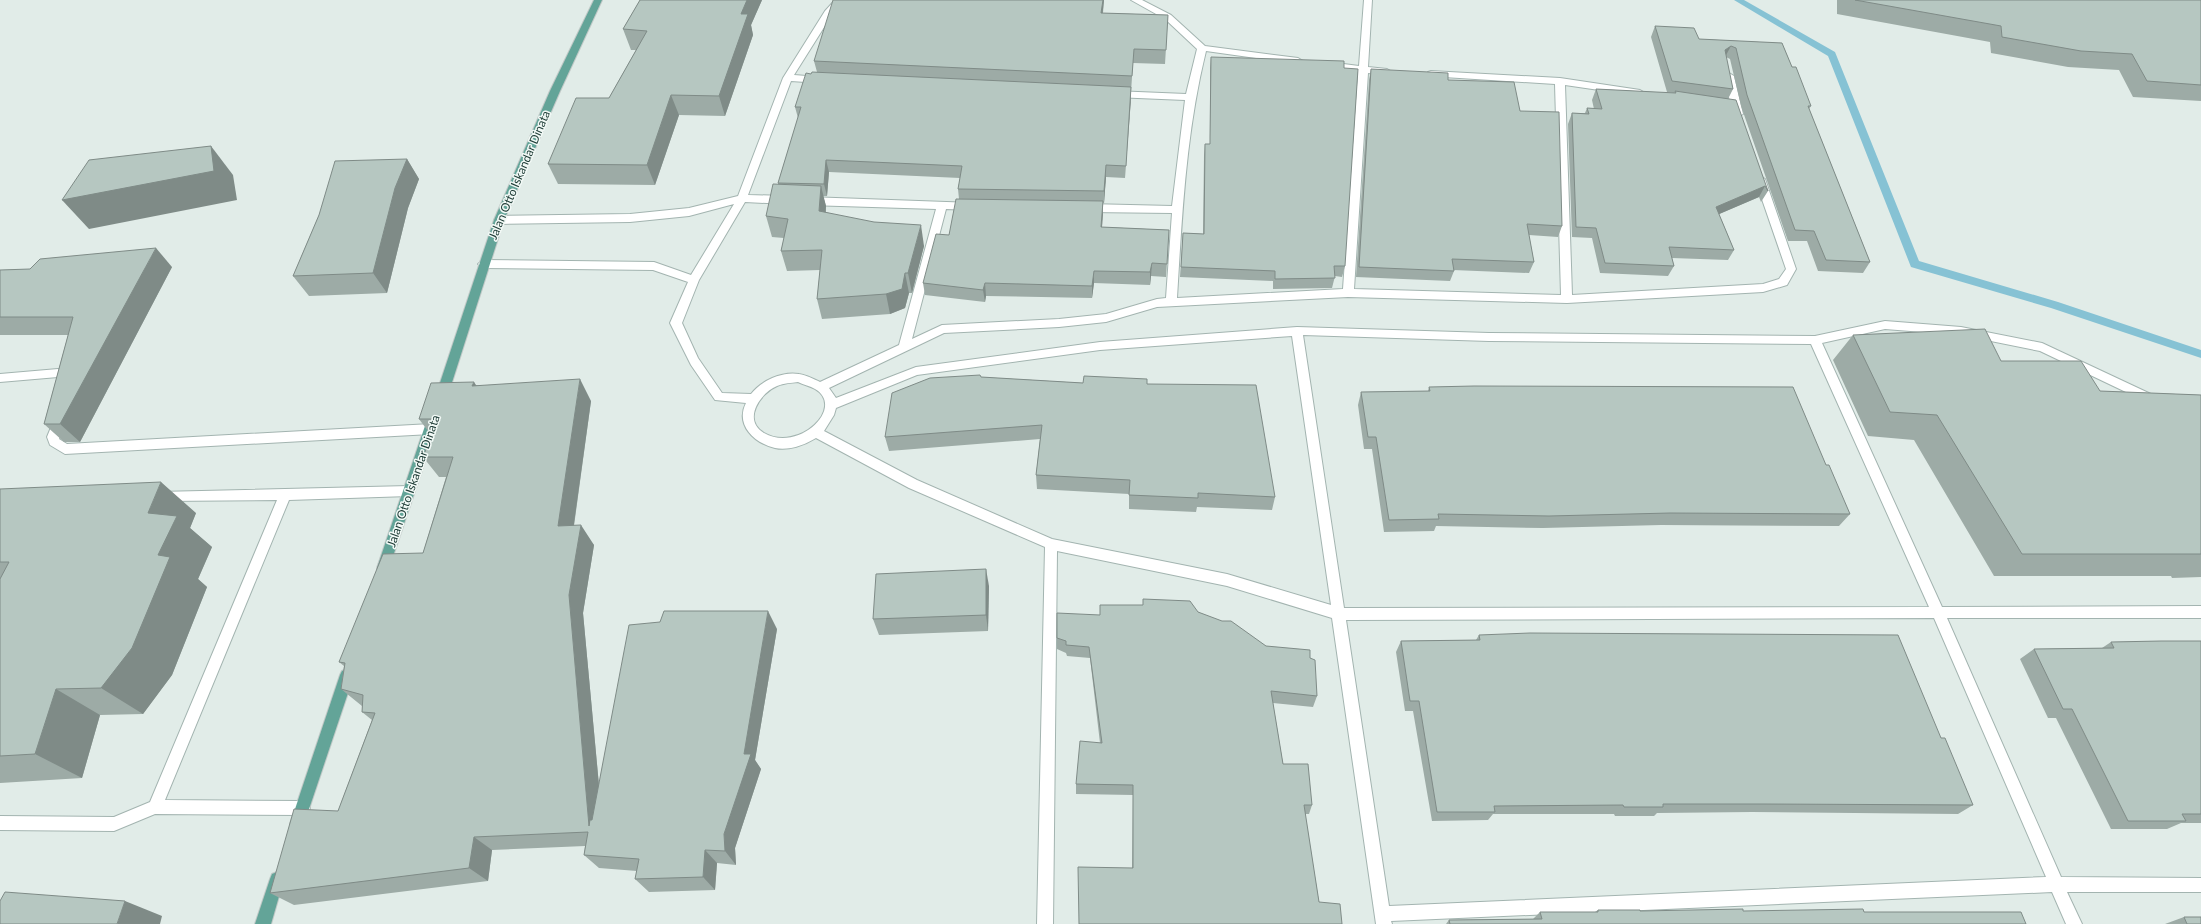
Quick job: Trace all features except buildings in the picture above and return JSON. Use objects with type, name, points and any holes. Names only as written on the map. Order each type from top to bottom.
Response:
[{"type":"main road","name":"Jalan Otto Iskandar Dinata","points":[[378,582],[431,429],[483,264],[499,220],[555,91],[598,0]]},
{"type":"main road","points":[[292,836],[303,808],[351,665]]},
{"type":"main road","points":[[263,924],[282,864]]},
{"type":"street","points":[[752,399],[719,397],[708,384],[687,348],[676,323],[694,280],[742,198],[788,78],[829,11],[840,0]]},
{"type":"street","points":[[1135,0],[1168,17],[1202,48],[1365,70],[1396,72]]},
{"type":"street","points":[[1348,293],[1365,70],[1368,0]]},
{"type":"street","points":[[1171,302],[1177,210],[1190,97],[1202,48]]},
{"type":"street","points":[[1727,68],[1732,105],[1743,128]]},
{"type":"street","points":[[1419,74],[1560,81],[1651,94]]},
{"type":"street","points":[[788,78],[827,80]]},
{"type":"street","points":[[1560,81],[1567,299]]},
{"type":"street","points":[[1103,93],[1190,97]]},
{"type":"street","points":[[822,386],[942,329],[1059,323],[1106,318],[1157,303],[1348,293],[1567,299],[1763,288],[1783,282],[1791,269],[1756,165]]},
{"type":"street","points":[[499,220],[630,218],[689,212],[742,198],[942,206],[981,206]]},
{"type":"street","points":[[904,346],[942,206]]},
{"type":"street","points":[[1075,208],[1177,210]]},
{"type":"street","points":[[483,264],[654,266],[694,280]]},
{"type":"street","points":[[832,405],[916,371],[1100,346],[1298,331],[1489,337],[1815,340],[1885,325],[1961,331],[2042,347],[2163,404]]},
{"type":"street","points":[[1298,331],[1384,919],[2057,884],[2201,885]]},
{"type":"street","points":[[1815,340],[1938,613],[2074,924]]},
{"type":"street","points":[[0,378],[58,373],[70,376],[72,382],[70,388]]},
{"type":"street","points":[[799,378],[822,386],[829,394],[832,405],[830,414],[825,424],[817,433],[804,440],[789,443],[775,443],[762,438],[753,431],[748,421],[748,410],[752,399],[760,390],[772,383],[786,379],[799,378]]},
{"type":"street","points":[[64,408],[54,437],[56,445],[65,449],[431,429]]},
{"type":"street","points":[[817,433],[913,484],[1051,544],[1227,580],[1340,614],[2201,612]]},
{"type":"street","points":[[152,496],[285,495],[409,491]]},
{"type":"street","points":[[155,807],[285,495]]},
{"type":"street","points":[[1045,924],[1051,544]]},
{"type":"street","points":[[0,823],[114,824],[155,807],[303,808]]},
{"type":"waterway","points":[[1738,0],[1832,54],[1915,264],[2054,305],[2201,354]]}]
